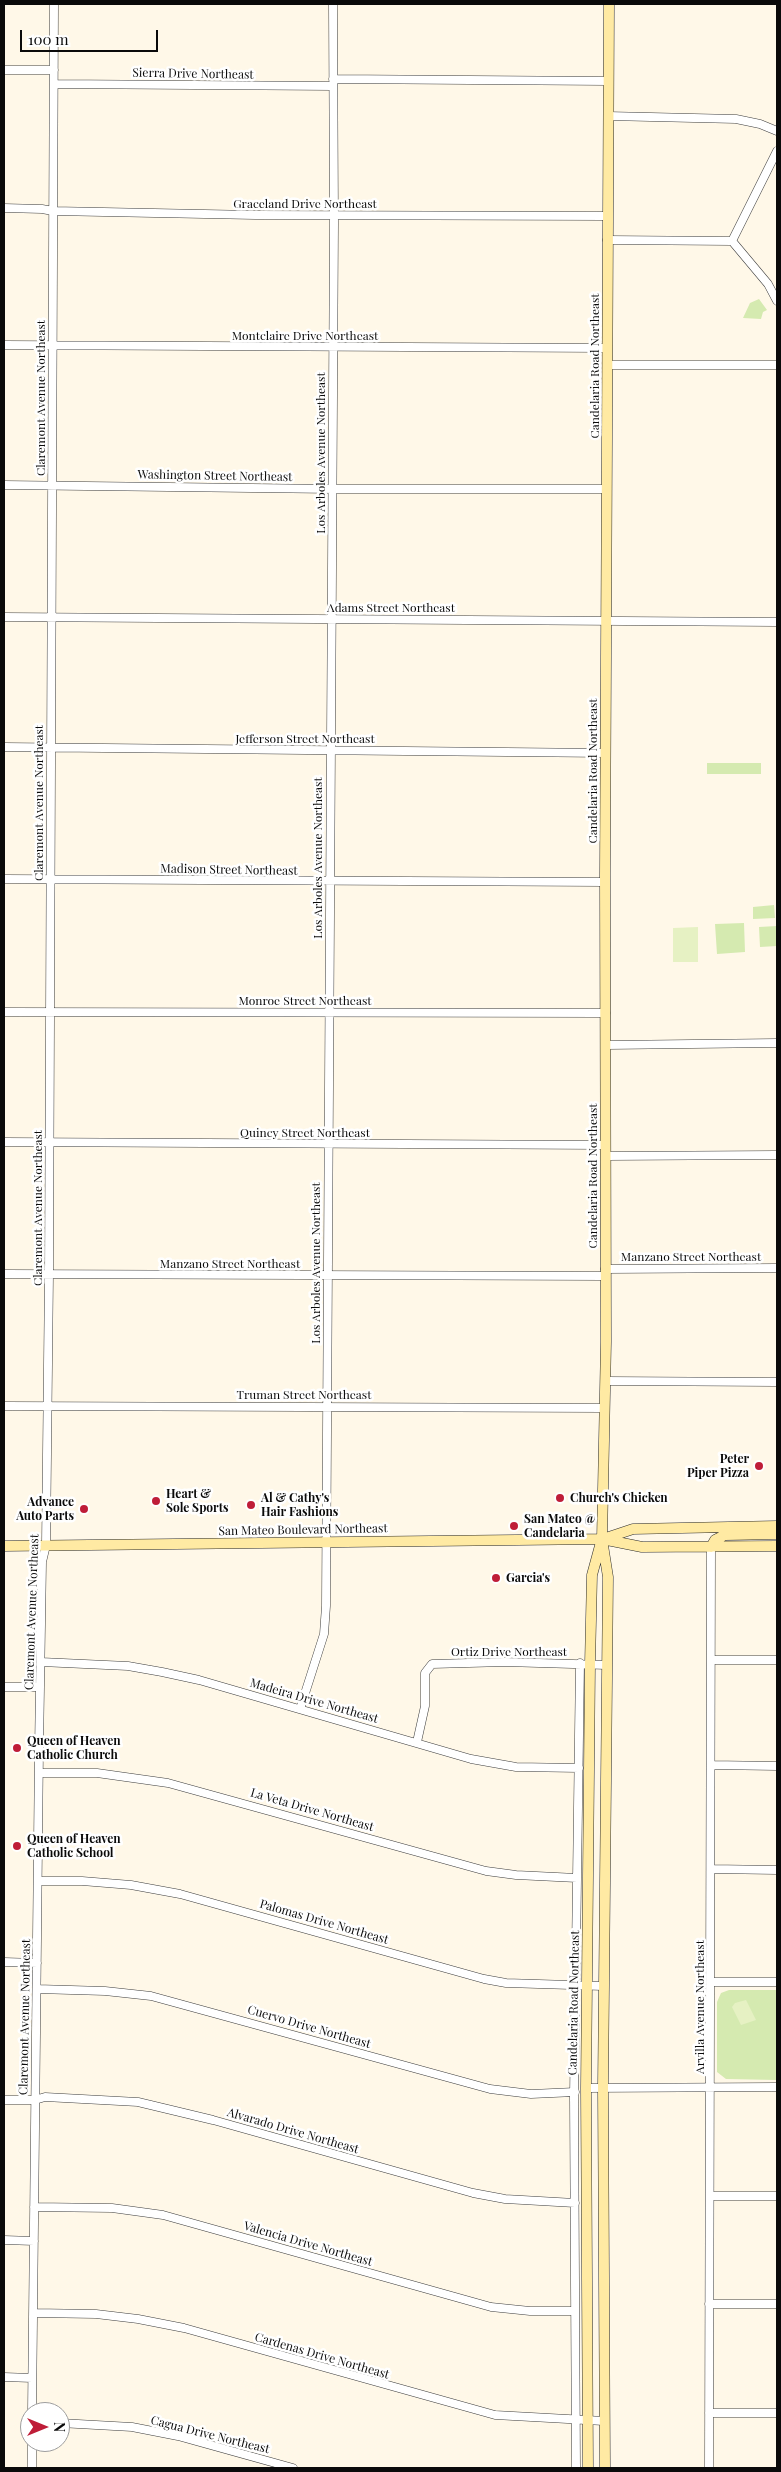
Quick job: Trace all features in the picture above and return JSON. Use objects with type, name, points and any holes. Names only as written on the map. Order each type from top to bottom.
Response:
[{"type":"main road","name":"Candelaria Road Northeast","points":[[605,2468],[603,2087],[608,1578],[602,1539],[606,1381],[605,882],[609,4]]},
{"type":"main road","name":"San Mateo Boulevard Northeast","points":[[602,1539],[633,1529],[777,1526]]},
{"type":"main road","points":[[711,1547],[715,1540],[725,1535],[777,1534]]},
{"type":"main road","name":"Candelaria Road Northeast","points":[[588,2468],[586,2088],[581,1986],[585,1664],[592,1575],[602,1539]]},
{"type":"main road","name":"San Mateo Boulevard Northeast","points":[[4,1546],[602,1539],[642,1547],[777,1546]]},
{"type":"street","name":"Claremont Avenue Northeast","points":[[32,2402],[40,1687],[42,1562],[46,1545],[49,1274],[54,4]]},
{"type":"street","name":"Los Arboles Avenue Northeast","points":[[300,1709],[326,1620],[327,1144],[334,215],[333,4]]},
{"type":"street","points":[[4,70],[54,70]]},
{"type":"street","name":"Sierra Drive Northeast","points":[[54,84],[608,81]]},
{"type":"street","points":[[608,116],[736,120],[760,124],[777,132]]},
{"type":"street","points":[[732,241],[777,151]]},
{"type":"street","name":"Graceland Drive Northeast","points":[[4,208],[42,208],[53,211],[334,215],[607,216]]},
{"type":"street","points":[[607,240],[732,241],[768,284],[777,301]]},
{"type":"street","name":"Montclaire Drive Northeast","points":[[4,345],[607,348]]},
{"type":"street","points":[[607,365],[777,365]]},
{"type":"street","name":"Washington Street Northeast","points":[[4,485],[332,489],[607,489]]},
{"type":"street","name":"Adams Street Northeast","points":[[4,617],[777,622]]},
{"type":"street","name":"Jefferson Street Northeast","points":[[4,747],[606,752]]},
{"type":"street","name":"Madison Street Northeast","points":[[4,879],[605,882]]},
{"type":"street","name":"Monroe Street Northeast","points":[[4,1012],[606,1013]]},
{"type":"street","points":[[606,1044],[777,1043]]},
{"type":"street","name":"Quincy Street Northeast","points":[[4,1142],[606,1145]]},
{"type":"street","points":[[606,1156],[777,1155]]},
{"type":"street","name":"Manzano Street Northeast","points":[[4,1274],[328,1276],[777,1268]]},
{"type":"street","points":[[606,1381],[777,1382]]},
{"type":"street","name":"Truman Street Northeast","points":[[4,1406],[605,1408]]},
{"type":"street","name":"Arvilla Avenue Northeast","points":[[709,2468],[711,1547]]},
{"type":"street","points":[[712,1660],[777,1660]]},
{"type":"street","name":"Madeira Drive Northeast","points":[[41,1662],[128,1666],[162,1672],[199,1680],[471,1759],[503,1766],[579,1768]]},
{"type":"street","name":"Ortiz Drive Northeast","points":[[417,1742],[425,1706],[425,1673],[432,1664],[607,1665]]},
{"type":"street","points":[[576,2468],[574,2092],[581,1986],[577,1878],[579,1768],[585,1664]]},
{"type":"street","points":[[4,1687],[40,1687]]},
{"type":"street","points":[[711,1765],[777,1766]]},
{"type":"street","name":"La Veta Drive Northeast","points":[[40,1773],[97,1773],[161,1781],[192,1788],[486,1871],[516,1876],[577,1878]]},
{"type":"street","points":[[711,1870],[777,1870]]},
{"type":"street","name":"Palomas Drive Northeast","points":[[38,1881],[82,1881],[159,1890],[224,1906],[484,1980],[506,1983],[604,1986]]},
{"type":"street","points":[[4,1962],[37,1963]]},
{"type":"street","points":[[711,1982],[777,1982]]},
{"type":"street","name":"Cuervo Drive Northeast","points":[[37,1989],[105,1991],[151,1996],[490,2089],[531,2094],[574,2092]]},
{"type":"street","points":[[586,2088],[777,2087]]},
{"type":"street","name":"Alvarado Drive Northeast","points":[[4,2100],[35,2100],[46,2097],[138,2102],[213,2120],[481,2195],[505,2200],[575,2203]]},
{"type":"street","points":[[710,2196],[777,2196]]},
{"type":"street","name":"Valencia Drive Northeast","points":[[34,2207],[112,2208],[170,2217],[491,2306],[530,2311],[575,2311]]},
{"type":"street","points":[[4,2240],[34,2241]]},
{"type":"street","points":[[710,2304],[777,2304]]},
{"type":"street","name":"Cardenas Drive Northeast","points":[[34,2313],[96,2314],[184,2328],[480,2412],[509,2418],[604,2421]]},
{"type":"street","points":[[4,2377],[32,2378]]},
{"type":"street","points":[[709,2413],[777,2413]]},
{"type":"street","name":"Cagua Drive Northeast","points":[[70,2424],[132,2427],[169,2434],[293,2468]]},
{"type":"street","points":[[32,2452],[32,2468]]},
{"type":"green space","points":[[759,299],[767,310],[763,312],[761,319],[743,318],[750,303]]},
{"type":"green space","points":[[707,763],[761,763],[761,774],[707,774]]},
{"type":"green space","points":[[774,905],[775,918],[753,919],[753,907]]},
{"type":"green space","points":[[744,923],[745,952],[717,954],[715,924]]},
{"type":"green space","points":[[777,926],[777,946],[760,947],[759,927]]},
{"type":"green space","points":[[698,927],[698,962],[673,962],[673,928]]},
{"type":"green space","points":[[729,1990],[777,1990],[777,2080],[726,2079],[717,2072],[717,2002],[721,1993]]},
{"type":"green space","points":[[746,2000],[756,2020],[741,2025],[732,2007],[735,2003]]},
{"type":"place","name":"Peter Piper Pizza","points":[[759,1466]]},
{"type":"place","name":"Church's Chicken","points":[[560,1498]]},
{"type":"place","name":"Heart & Sole Sports","points":[[156,1501]]},
{"type":"place","name":"Al & Cathy's Hair Fashions","points":[[251,1505]]},
{"type":"place","name":"Advance Auto Parts","points":[[84,1509]]},
{"type":"place","name":"San Mateo @ Candelaria","points":[[514,1526]]},
{"type":"place","name":"Garcia's","points":[[496,1578]]},
{"type":"place","name":"Queen of Heaven Catholic Church","points":[[17,1748]]},
{"type":"place","name":"Queen of Heaven Catholic School","points":[[17,1846]]}]
